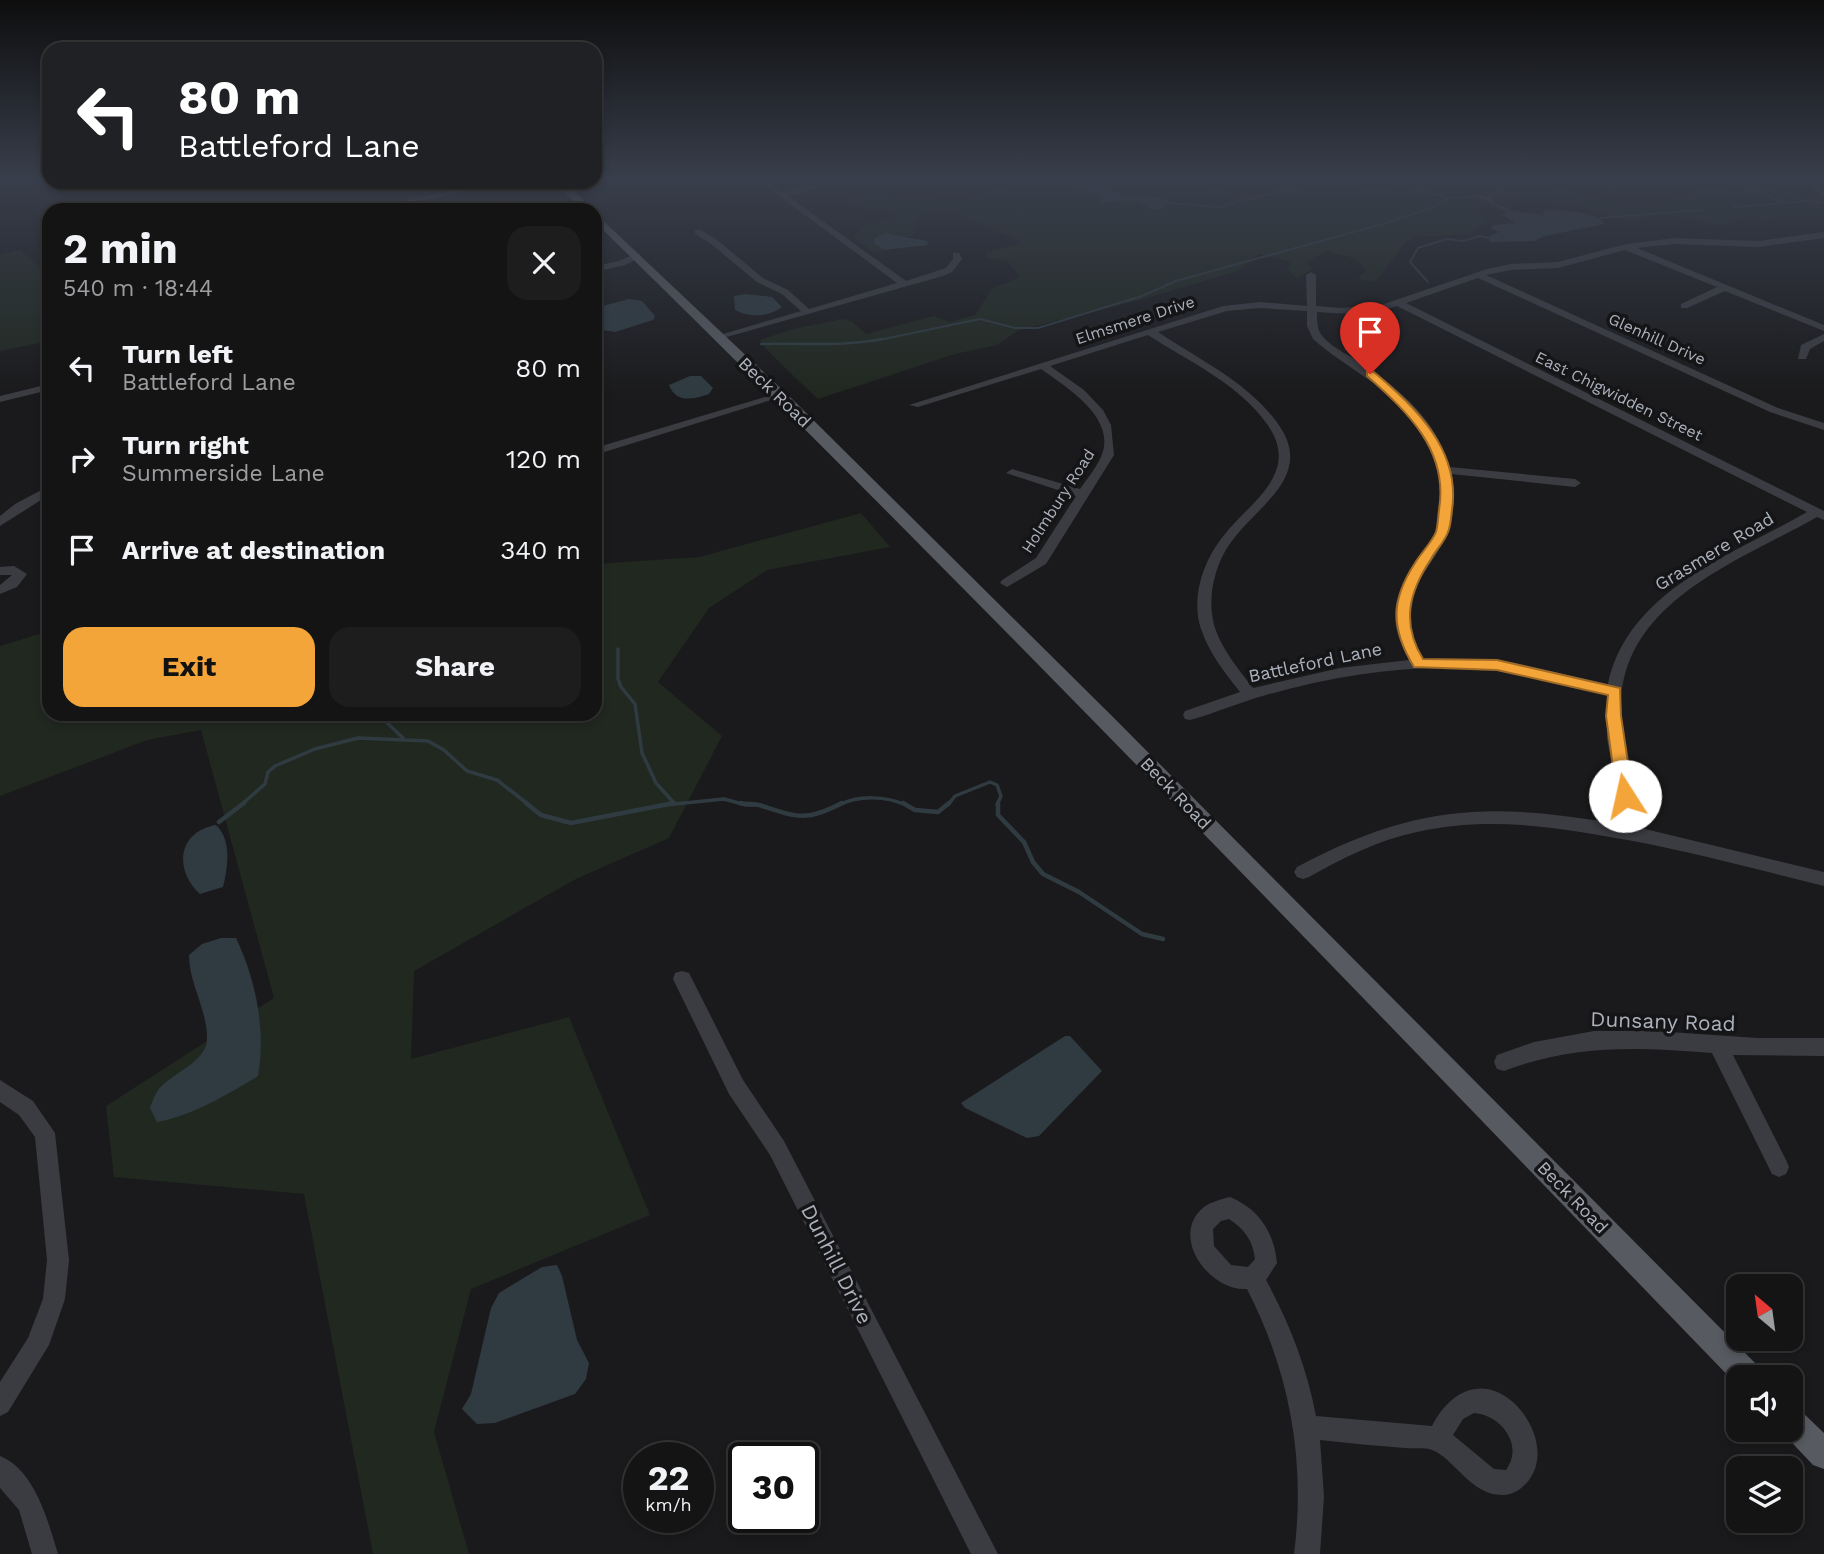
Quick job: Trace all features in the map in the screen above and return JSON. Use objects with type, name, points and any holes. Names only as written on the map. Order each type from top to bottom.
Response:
[{"type":"main road","name":"Beck Road","points":[[632,252],[1107,722],[1737,1365]]},
{"type":"main road","points":[[1803,1433],[1824,1454]]},
{"type":"street","points":[[725,252],[760,281],[785,292],[806,311]]},
{"type":"street","points":[[859,252],[904,284]]},
{"type":"street","name":"Elmsmere Drive","points":[[914,405],[1210,312],[1260,305],[1356,312],[1400,304],[1478,275],[1511,267],[1566,263],[1609,252]]},
{"type":"street","points":[[1637,252],[1824,328]]},
{"type":"street","points":[[720,338],[949,270],[958,259],[956,255]]},
{"type":"street","points":[[602,261],[637,256]]},
{"type":"street","points":[[602,267],[637,256]]},
{"type":"street","points":[[1311,275],[1310,309],[1313,330],[1322,341],[1386,386],[1409,407],[1432,439],[1445,470],[1448,495],[1442,532],[1409,581],[1402,610],[1403,631],[1419,664]]},
{"type":"street","name":"Glenhill Drive","points":[[1478,275],[1774,410],[1824,427]]},
{"type":"street","points":[[1684,306],[1723,288]]},
{"type":"street","name":"East Chigwidden Street","points":[[1400,304],[1821,514]]},
{"type":"street","points":[[1150,332],[1247,396],[1276,427],[1284,449],[1282,472],[1270,496],[1235,530],[1218,553],[1209,572],[1203,606],[1211,638],[1227,665],[1250,694]]},
{"type":"street","points":[[1802,357],[1805,347],[1824,337]]},
{"type":"street","name":"Holmbury Road","points":[[1007,583],[1041,561],[1108,455],[1110,439],[1106,422],[1091,402],[1044,366]]},
{"type":"street","points":[[0,399],[42,389]]},
{"type":"street","points":[[602,441],[776,393]]},
{"type":"street","points":[[602,450],[776,393]]},
{"type":"street","points":[[1445,470],[1575,482]]},
{"type":"street","points":[[1012,473],[1084,494]]},
{"type":"street","points":[[0,522],[19,506],[42,494]]},
{"type":"street","name":"Grasmere Road","points":[[1634,835],[1621,776],[1614,716],[1615,691],[1624,658],[1644,622],[1660,606],[1698,580],[1821,514]]},
{"type":"street","points":[[0,571],[15,570],[20,574],[12,584],[0,590]]},
{"type":"street","name":"Battleford Lane","points":[[1190,715],[1250,694],[1331,676],[1419,664],[1497,665],[1615,691]]},
{"type":"street","points":[[1303,872],[1377,837],[1430,822],[1516,818],[1560,821],[1634,835],[1824,879]]},
{"type":"street","name":"Dunhill Drive","points":[[682,979],[736,1087],[774,1141],[985,1554]]},
{"type":"street","name":"Dunsany Road","points":[[1504,1062],[1525,1052],[1551,1046],[1611,1038],[1752,1048],[1824,1047]]},
{"type":"street","points":[[1718,1045],[1779,1167]]},
{"type":"street","points":[[0,1090],[26,1108],[45,1133],[58,1259],[54,1299],[37,1345],[0,1404]]},
{"type":"street","points":[[1253,1278],[1277,1325],[1305,1427],[1311,1528],[1307,1554]]},
{"type":"street","points":[[1305,1427],[1438,1439]]},
{"type":"street","points":[[0,1468],[29,1503],[45,1554]]},
{"type":"shaded area","points":[[22,252],[42,268],[42,342],[0,351],[0,255]]},
{"type":"shaded area","points":[[986,252],[1327,252],[1305,262],[1313,269],[1297,278],[1286,269],[1292,262],[1259,254],[1238,271],[1140,300],[1019,330],[997,345],[955,354],[818,399],[760,340],[793,329],[843,319],[851,321],[866,334],[934,316],[949,322],[975,315],[992,289],[1020,277],[1007,261],[987,258]]},
{"type":"shaded area","points":[[1330,252],[1399,252],[1375,282],[1358,279],[1366,270],[1356,259]]},
{"type":"shaded area","points":[[746,294],[772,297],[782,307],[759,315],[735,310],[734,296]]},
{"type":"shaded area","points":[[629,299],[642,301],[655,316],[653,320],[615,332],[602,330],[602,306]]},
{"type":"shaded area","points":[[690,376],[701,376],[713,388],[709,394],[681,398],[672,391],[669,385]]},
{"type":"shaded area","points":[[861,513],[890,547],[767,570],[709,608],[658,682],[722,736],[669,838],[576,879],[414,971],[411,1059],[569,1017],[650,1215],[471,1289],[434,1432],[469,1554],[373,1554],[304,1194],[114,1177],[106,1106],[274,998],[201,730],[147,740],[0,796],[0,646],[42,633],[42,721],[602,721],[602,564],[699,557]]},
{"type":"shaded area","points":[[216,825],[227,846],[223,887],[200,894],[186,874],[184,853],[193,835]]},
{"type":"shaded area","points":[[221,938],[236,938],[254,988],[261,1041],[258,1076],[197,1109],[157,1122],[150,1108],[156,1093],[201,1055],[207,1040],[205,1019],[192,976],[189,955],[202,944]]},
{"type":"shaded area","points":[[1065,1036],[1070,1036],[1102,1071],[1039,1136],[1027,1138],[965,1108],[961,1103]]},
{"type":"shaded area","points":[[557,1265],[577,1340],[589,1363],[586,1379],[575,1394],[495,1423],[477,1424],[462,1409],[471,1394],[491,1308],[499,1293],[542,1267]]},
{"type":"waterway","points":[[874,341],[980,319],[1015,328],[1038,328],[1142,296],[1176,281],[1283,252]]},
{"type":"waterway","points":[[1416,252],[1410,262],[1428,282]]},
{"type":"waterway","points":[[761,344],[837,344],[882,339]]},
{"type":"waterway","points":[[526,803],[541,815],[571,823],[674,803],[656,783],[642,753],[635,704],[618,679],[618,649]]},
{"type":"waterway","points":[[385,721],[403,738]]},
{"type":"waterway","points":[[241,805],[265,784],[268,772],[275,766],[315,749],[358,738],[428,741],[444,750],[467,771],[497,780],[529,805]]},
{"type":"waterway","points":[[948,805],[955,796],[990,782],[997,785],[1001,796],[997,805]]},
{"type":"waterway","points":[[839,805],[873,798],[906,805]]},
{"type":"waterway","points":[[665,805],[724,799],[746,805],[759,805]]},
{"type":"waterway","points":[[219,822],[244,803]]},
{"type":"waterway","points":[[740,803],[759,805]]},
{"type":"waterway","points":[[759,805],[803,816],[820,813],[842,803]]},
{"type":"waterway","points":[[903,803],[915,810],[938,812],[949,803]]},
{"type":"waterway","points":[[998,803],[998,815],[1024,842],[1033,862],[1043,874],[1079,892],[1142,934],[1163,939]]},
{"type":"route","points":[[1370,374],[1409,407],[1432,439],[1445,470],[1448,495],[1442,532],[1409,581],[1402,610],[1403,631],[1419,664],[1497,665],[1615,691],[1614,716],[1625,796]]}]
